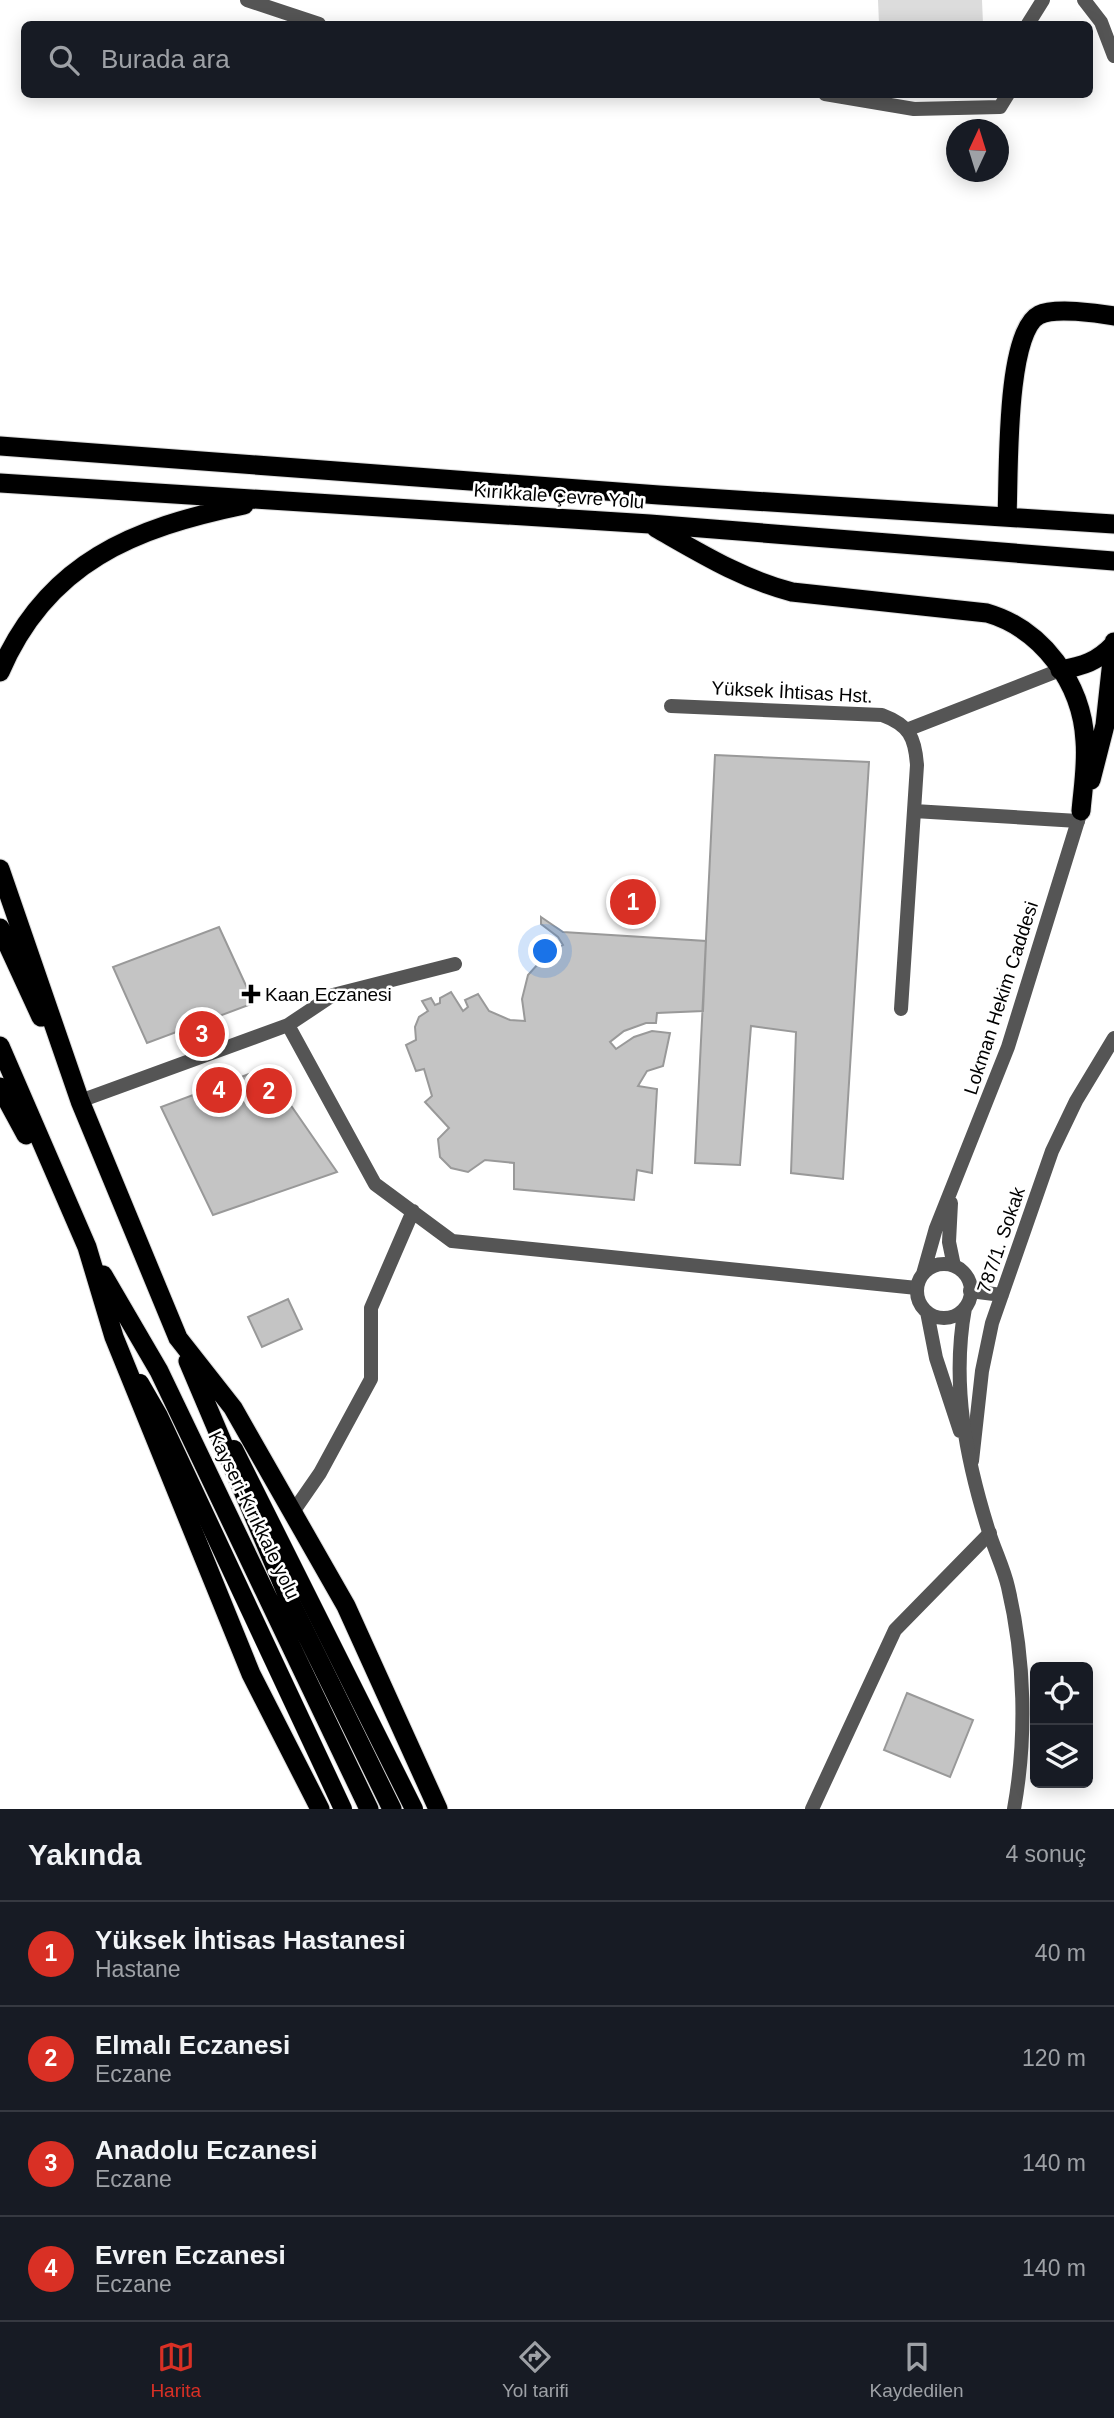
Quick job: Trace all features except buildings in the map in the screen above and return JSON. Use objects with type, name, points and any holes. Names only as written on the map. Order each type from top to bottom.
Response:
[{"type":"highway","points":[[1007,516],[1015,367],[1027,326],[1040,314],[1114,316]]},
{"type":"highway","name":"Kırıkkale Çevre Yolu","points":[[0,446],[659,495],[1114,524]]},
{"type":"highway","name":"Kırıkkale Çevre Yolu","points":[[0,483],[650,524],[1114,561]]},
{"type":"highway","points":[[0,672],[19,632],[37,608],[58,585],[82,566],[159,525],[268,500]]},
{"type":"highway","points":[[650,524],[747,579],[792,593],[964,609],[1008,619],[1028,631],[1073,688],[1085,742],[1080,816]]},
{"type":"highway","points":[[1060,670],[1086,666],[1101,658],[1114,643]]},
{"type":"highway","points":[[1080,816],[1105,725],[1114,643]]},
{"type":"highway","points":[[0,869],[80,1101]]},
{"type":"highway","points":[[0,928],[80,1101]]},
{"type":"highway","points":[[0,1046],[87,1247],[114,1337],[251,1674],[320,1809]]},
{"type":"highway","points":[[0,1087],[6,1110],[87,1247]]},
{"type":"highway","name":"Kayseri-Kırıkkale yolu","points":[[80,1101],[289,1599],[392,1809]]},
{"type":"highway","name":"Kayseri-Kırıkkale yolu","points":[[87,1247],[159,1371],[369,1809]]},
{"type":"highway","points":[[178,1338],[233,1408],[346,1606],[438,1809]]},
{"type":"main road","points":[[114,1337],[159,1416],[343,1809]]},
{"type":"main road","points":[[178,1338],[414,1809]]},
{"type":"street","points":[[247,0],[310,21]]},
{"type":"street","points":[[1030,21],[1043,0]]},
{"type":"street","points":[[1084,0],[1101,22],[1114,56]]},
{"type":"street","points":[[849,98],[914,109],[1000,107],[1006,98]]},
{"type":"street","points":[[901,1009],[916,746],[909,729],[1060,670]]},
{"type":"street","name":"Yüksek İhtisas Hst.","points":[[671,706],[883,716],[901,722],[909,729]]},
{"type":"street","points":[[914,811],[1080,816]]},
{"type":"street","name":"Lokman Hekim Caddesi","points":[[923,1273],[936,1228],[1008,1047],[1080,816]]},
{"type":"street","points":[[80,1101],[288,1025],[333,995],[455,964]]},
{"type":"street","points":[[288,1025],[375,1184],[452,1241],[917,1288]]},
{"type":"street","name":"787/1. Sokak","points":[[971,1469],[982,1371],[1002,1295],[1052,1151],[1076,1101],[1114,1038]]},
{"type":"street","points":[[951,1195],[949,1242],[954,1266]]},
{"type":"street","points":[[293,1512],[320,1474],[371,1379],[371,1308],[412,1211]]},
{"type":"street","points":[[966,1445],[949,1404],[927,1312],[921,1305],[917,1288],[923,1273],[937,1265],[954,1266],[968,1278],[970,1291],[959,1338],[959,1374],[966,1445],[990,1533],[1008,1585],[1020,1645],[1022,1696],[1014,1809]]},
{"type":"street","points":[[970,1291],[1002,1295]]},
{"type":"street","points":[[927,1312],[944,1318],[953,1317],[965,1308]]},
{"type":"street","points":[[812,1809],[895,1630],[990,1533]]},
{"type":"shaded area","points":[[878,0],[982,0],[983,21],[879,21]]},
{"type":"place","name":"Yüksek İhtisas Hastanesi","points":[[633,902]]},
{"type":"place","name":"Kaan Eczanesi","points":[[251,994]]},
{"type":"place","name":"Anadolu Eczanesi","points":[[202,1034]]},
{"type":"place","name":"Evren Eczanesi","points":[[219,1090]]},
{"type":"place","name":"Elmalı Eczanesi","points":[[269,1091]]}]
